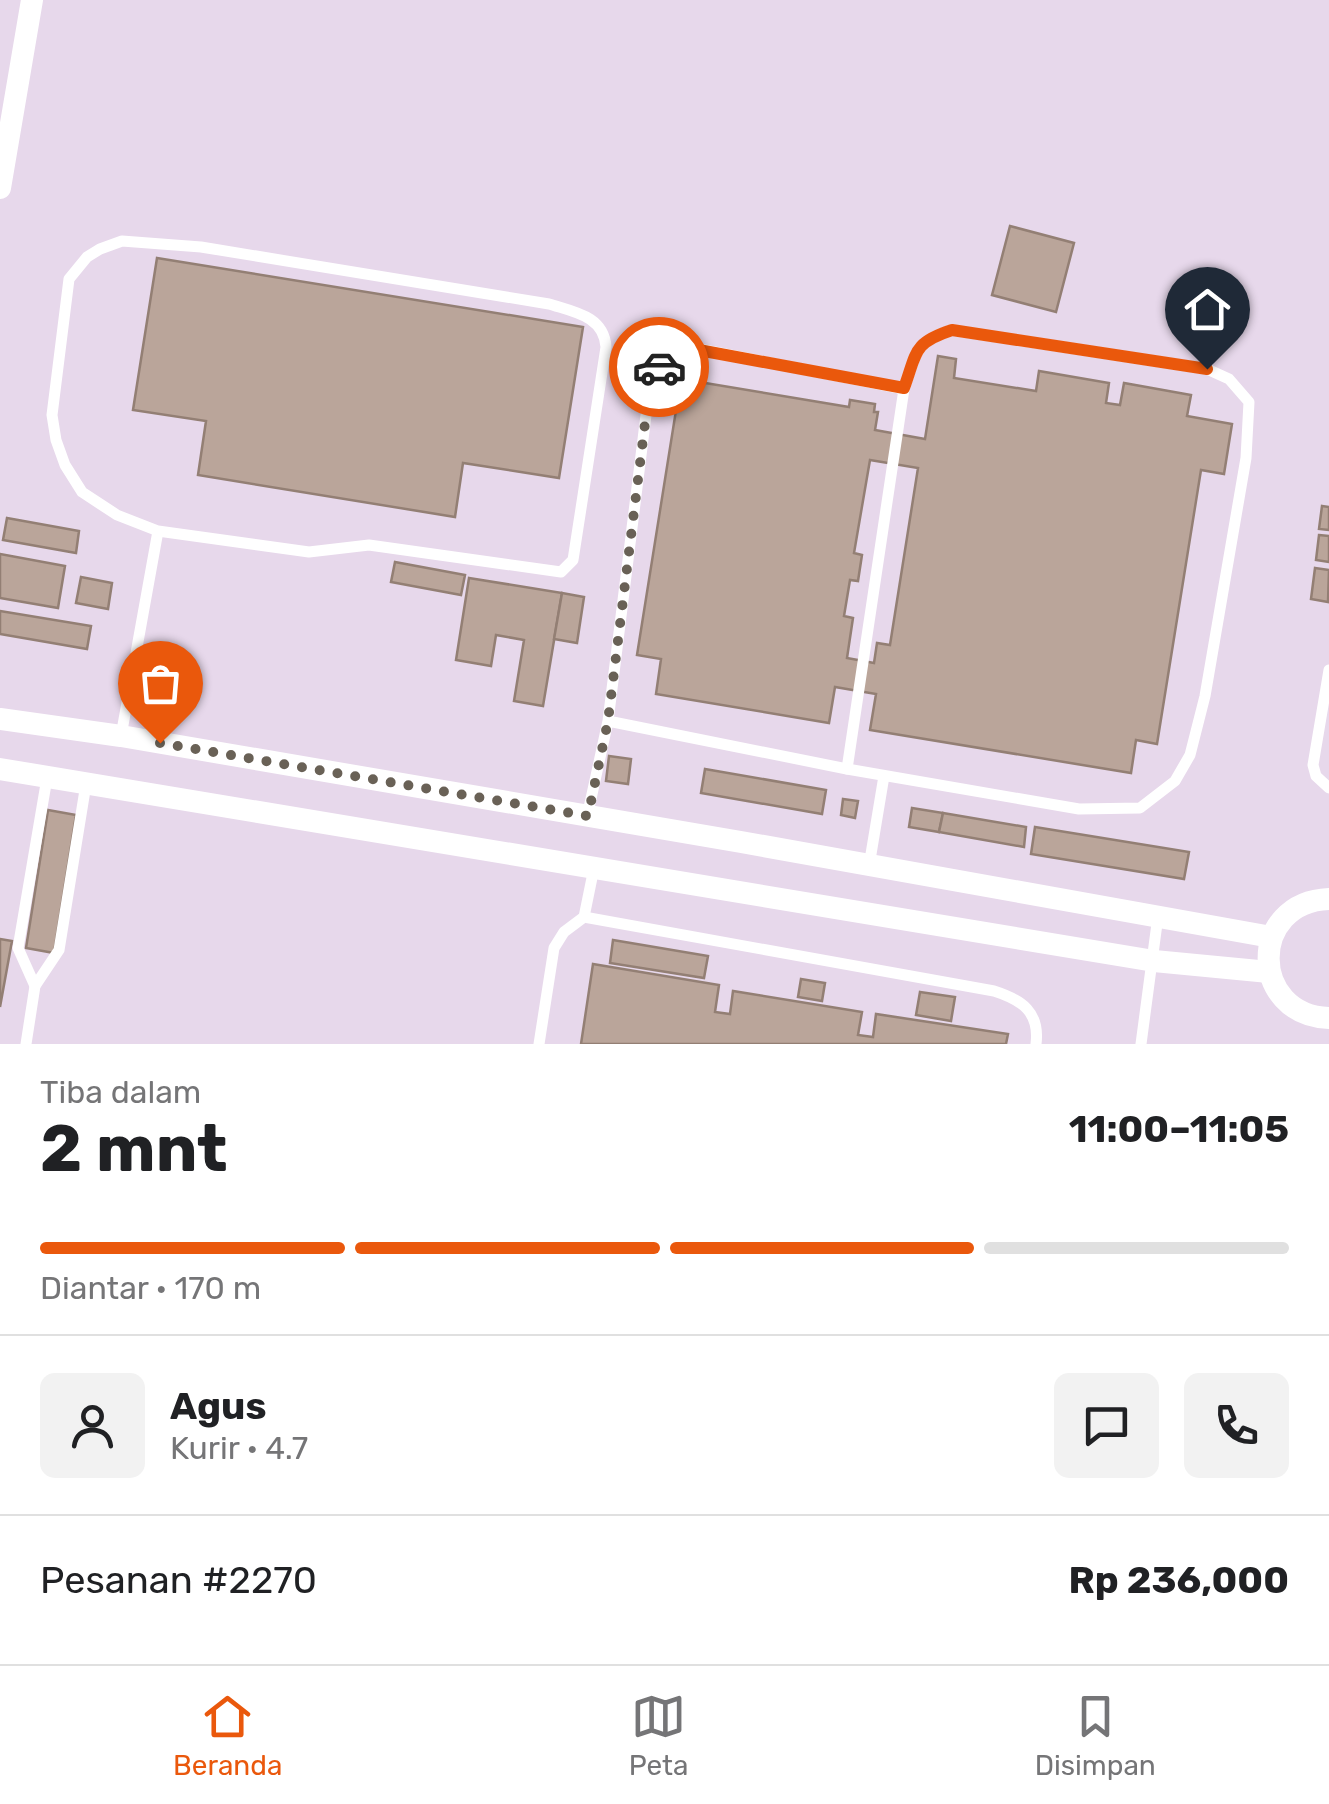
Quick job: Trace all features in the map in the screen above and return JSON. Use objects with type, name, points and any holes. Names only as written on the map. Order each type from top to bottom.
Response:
[{"type":"street","points":[[0,188],[32,0]]},
{"type":"street","points":[[0,720],[121,736],[1271,936]]},
{"type":"street","points":[[0,769],[1154,961],[1269,972]]},
{"type":"street","points":[[1329,899],[1297,906],[1271,936],[1268,954],[1269,972],[1278,993],[1294,1008],[1314,1017],[1329,1018]]},
{"type":"lane","points":[[122,241],[201,247],[549,304],[590,317],[605,333],[573,560],[561,572],[369,545],[310,552],[158,531],[117,515],[82,492],[64,465],[56,440],[52,415],[68,279],[87,257],[100,249],[122,241]]},
{"type":"lane","points":[[608,721],[847,770],[1079,809],[1140,808],[1175,781],[1190,755],[1205,696],[1246,458],[1249,402],[1229,379],[1207,369],[952,330],[919,345],[904,388],[847,770]]},
{"type":"lane","points":[[588,816],[608,721],[650,383],[664,360],[678,348],[688,348],[904,388]]},
{"type":"lane","points":[[121,736],[158,531]]},
{"type":"lane","points":[[1329,670],[1313,764],[1316,776],[1329,788]]},
{"type":"lane","points":[[869,866],[884,776]]},
{"type":"lane","points":[[35,986],[18,948],[48,778]]},
{"type":"lane","points":[[26,1044],[35,986],[59,950],[86,784]]},
{"type":"lane","points":[[539,1044],[554,948],[564,932],[584,917],[594,868]]},
{"type":"lane","points":[[1140,1044],[1158,916]]},
{"type":"lane","points":[[584,917],[994,992],[1024,1003],[1035,1020],[1036,1044]]},
{"type":"shaded area","points":[[0,0],[1329,0],[1329,1044],[0,1044]]},
{"type":"building","points":[[1010,226],[1074,243],[1056,312],[992,295]]},
{"type":"building","points":[[157,258],[583,327],[559,478],[463,463],[455,517],[198,475],[206,421],[133,410]]},
{"type":"building","points":[[938,356],[956,359],[954,378],[1036,391],[1039,371],[1109,383],[1106,403],[1120,405],[1124,383],[1191,395],[1187,416],[1232,424],[1224,474],[1201,470],[1157,744],[1136,740],[1131,773],[870,730],[876,694],[835,687],[829,723],[656,694],[661,659],[637,655],[681,379],[849,407],[850,400],[875,404],[875,430],[925,439]],"holes":[[[870,460],[918,468],[890,645],[877,643],[874,663],[847,658],[853,618],[844,616],[850,580],[858,581],[862,555],[854,553]]]},
{"type":"building","points":[[1322,506],[1329,507],[1329,530],[1319,529]]},
{"type":"building","points":[[7,518],[79,531],[76,553],[3,540]]},
{"type":"building","points":[[1319,535],[1329,536],[1329,562],[1316,560]]},
{"type":"building","points":[[0,554],[65,566],[58,608],[0,598]]},
{"type":"building","points":[[395,562],[465,575],[461,595],[391,582]]},
{"type":"building","points":[[1315,568],[1329,570],[1328,602],[1311,599]]},
{"type":"building","points":[[81,577],[112,583],[108,609],[76,603]]},
{"type":"building","points":[[469,578],[562,593],[543,706],[514,701],[524,640],[496,635],[491,666],[456,660]]},
{"type":"building","points":[[562,593],[584,597],[577,643],[554,639]]},
{"type":"building","points":[[0,611],[91,626],[87,649],[0,634]]},
{"type":"building","points":[[609,756],[631,759],[628,784],[606,781]]},
{"type":"building","points":[[705,769],[826,790],[822,814],[701,793]]},
{"type":"building","points":[[843,799],[858,801],[855,818],[841,815]]},
{"type":"building","points":[[912,808],[943,813],[939,832],[909,827]]},
{"type":"building","points":[[48,810],[76,815],[54,953],[26,948]]},
{"type":"building","points":[[943,813],[1026,827],[1024,847],[939,832]]},
{"type":"building","points":[[1035,827],[1189,852],[1184,879],[1031,854]]},
{"type":"building","points":[[0,939],[12,941],[0,1007]]},
{"type":"building","points":[[613,940],[708,956],[704,978],[610,963]]},
{"type":"building","points":[[593,964],[719,985],[715,1012],[730,1014],[733,991],[862,1012],[858,1035],[873,1037],[876,1014],[1008,1034],[1006,1044],[581,1044]]},
{"type":"building","points":[[801,979],[825,983],[822,1001],[798,997]]},
{"type":"building","points":[[920,992],[955,997],[951,1021],[916,1015]]},
{"type":"way so far","points":[[160,743],[588,816],[608,721],[650,383],[659,367]]},
{"type":"route","points":[[659,367],[678,348],[688,348],[904,388],[919,345],[952,330],[1207,369]]}]
